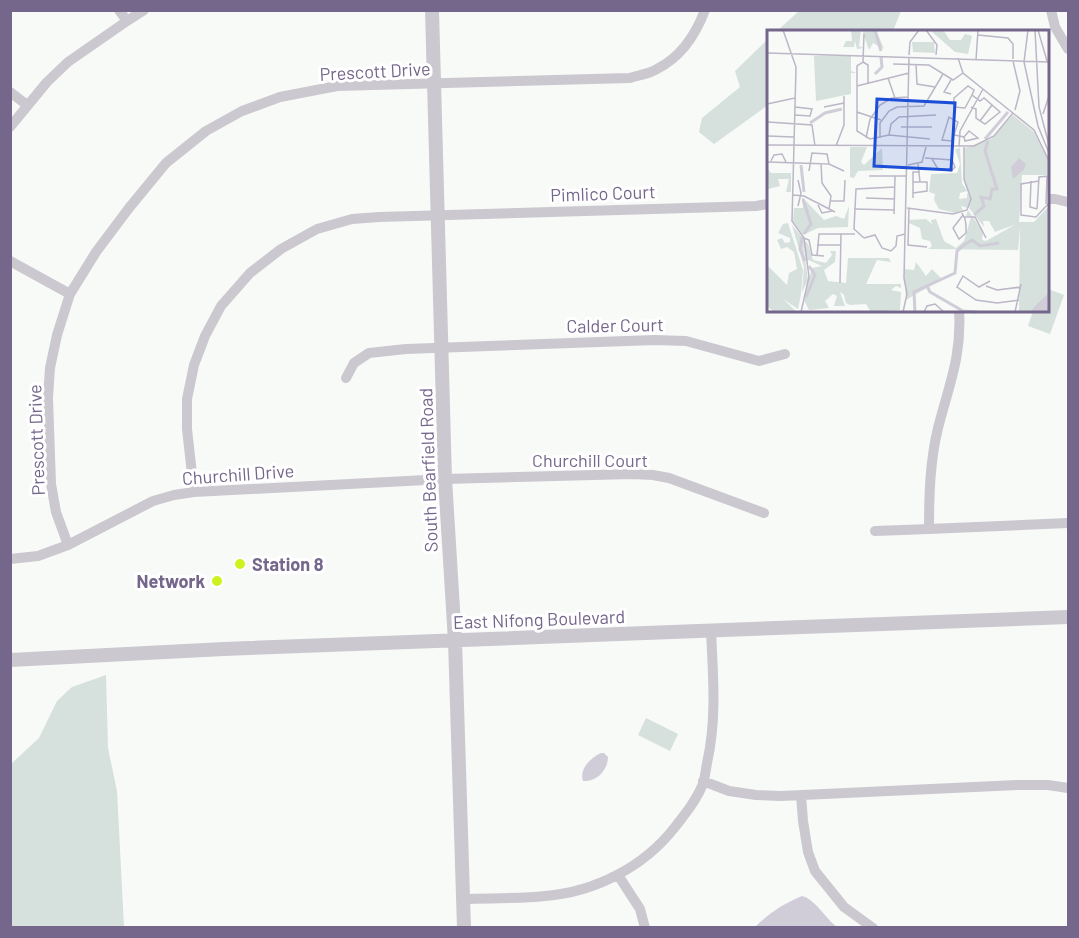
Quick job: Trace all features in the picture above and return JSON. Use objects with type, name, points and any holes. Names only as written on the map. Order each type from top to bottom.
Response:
[{"type":"street","points":[[119,10],[127,21]]},
{"type":"street","points":[[10,128],[47,82],[68,62],[144,10]]},
{"type":"street","name":"South Bearfield Road","points":[[432,10],[445,479],[455,641],[464,927]]},
{"type":"street","name":"Prescott Drive","points":[[68,545],[56,512],[51,484],[48,398],[50,368],[57,335],[70,294],[96,252],[166,164],[206,131],[242,111],[280,97],[337,86],[630,78],[659,68],[682,50],[695,32],[705,10]]},
{"type":"street","points":[[1051,10],[1055,27],[1068,49]]},
{"type":"street","points":[[10,92],[27,105]]},
{"type":"street","points":[[1049,199],[1068,202]]},
{"type":"street","name":"Pimlico Court","points":[[194,492],[187,429],[187,399],[194,365],[205,336],[221,306],[250,273],[281,249],[317,230],[352,219],[767,204]]},
{"type":"street","points":[[10,261],[70,294]]},
{"type":"street","points":[[929,529],[930,473],[938,429],[956,367],[959,346],[959,312]]},
{"type":"street","name":"Calder Court","points":[[346,378],[354,363],[369,353],[442,348],[655,340],[686,341],[759,361],[785,354]]},
{"type":"street","name":"Churchill Court","points":[[445,479],[653,475],[669,478],[764,513]]},
{"type":"street","name":"Churchill Drive","points":[[10,559],[38,556],[68,545],[153,501],[174,495],[194,492],[445,479]]},
{"type":"street","points":[[875,531],[1068,523]]},
{"type":"street","name":"East Nifong Boulevard","points":[[10,660],[180,651],[1068,617]]},
{"type":"street","points":[[463,899],[547,896],[603,883],[646,857],[669,835],[690,807],[704,781],[714,716],[711,631]]},
{"type":"street","points":[[704,781],[729,791],[756,795],[1017,785],[1048,785],[1068,788]]},
{"type":"street","points":[[801,795],[808,852],[815,871],[844,907],[873,927]]},
{"type":"street","points":[[618,875],[640,909],[645,927]]},
{"type":"shaded area","points":[[799,10],[901,11],[893,30],[778,30]]},
{"type":"shaded area","points":[[767,40],[767,106],[714,144],[699,132],[702,118],[740,87],[735,71]]},
{"type":"shaded area","points":[[1049,289],[1064,295],[1050,334],[1028,326],[1033,312],[1049,312]]},
{"type":"shaded area","points":[[106,675],[108,748],[117,791],[124,927],[11,927],[11,764],[39,738],[57,701],[72,687]]},
{"type":"shaded area","points":[[646,718],[678,734],[670,751],[638,735]]},
{"type":"shaded area","points":[[601,753],[608,757],[604,771],[593,780],[583,781],[586,764]]},
{"type":"shaded area","points":[[802,896],[816,905],[837,927],[755,927],[777,909]]},
{"type":"place","name":"Station 8","points":[[240,564]]},
{"type":"place","name":"Network","points":[[217,581]]}]
